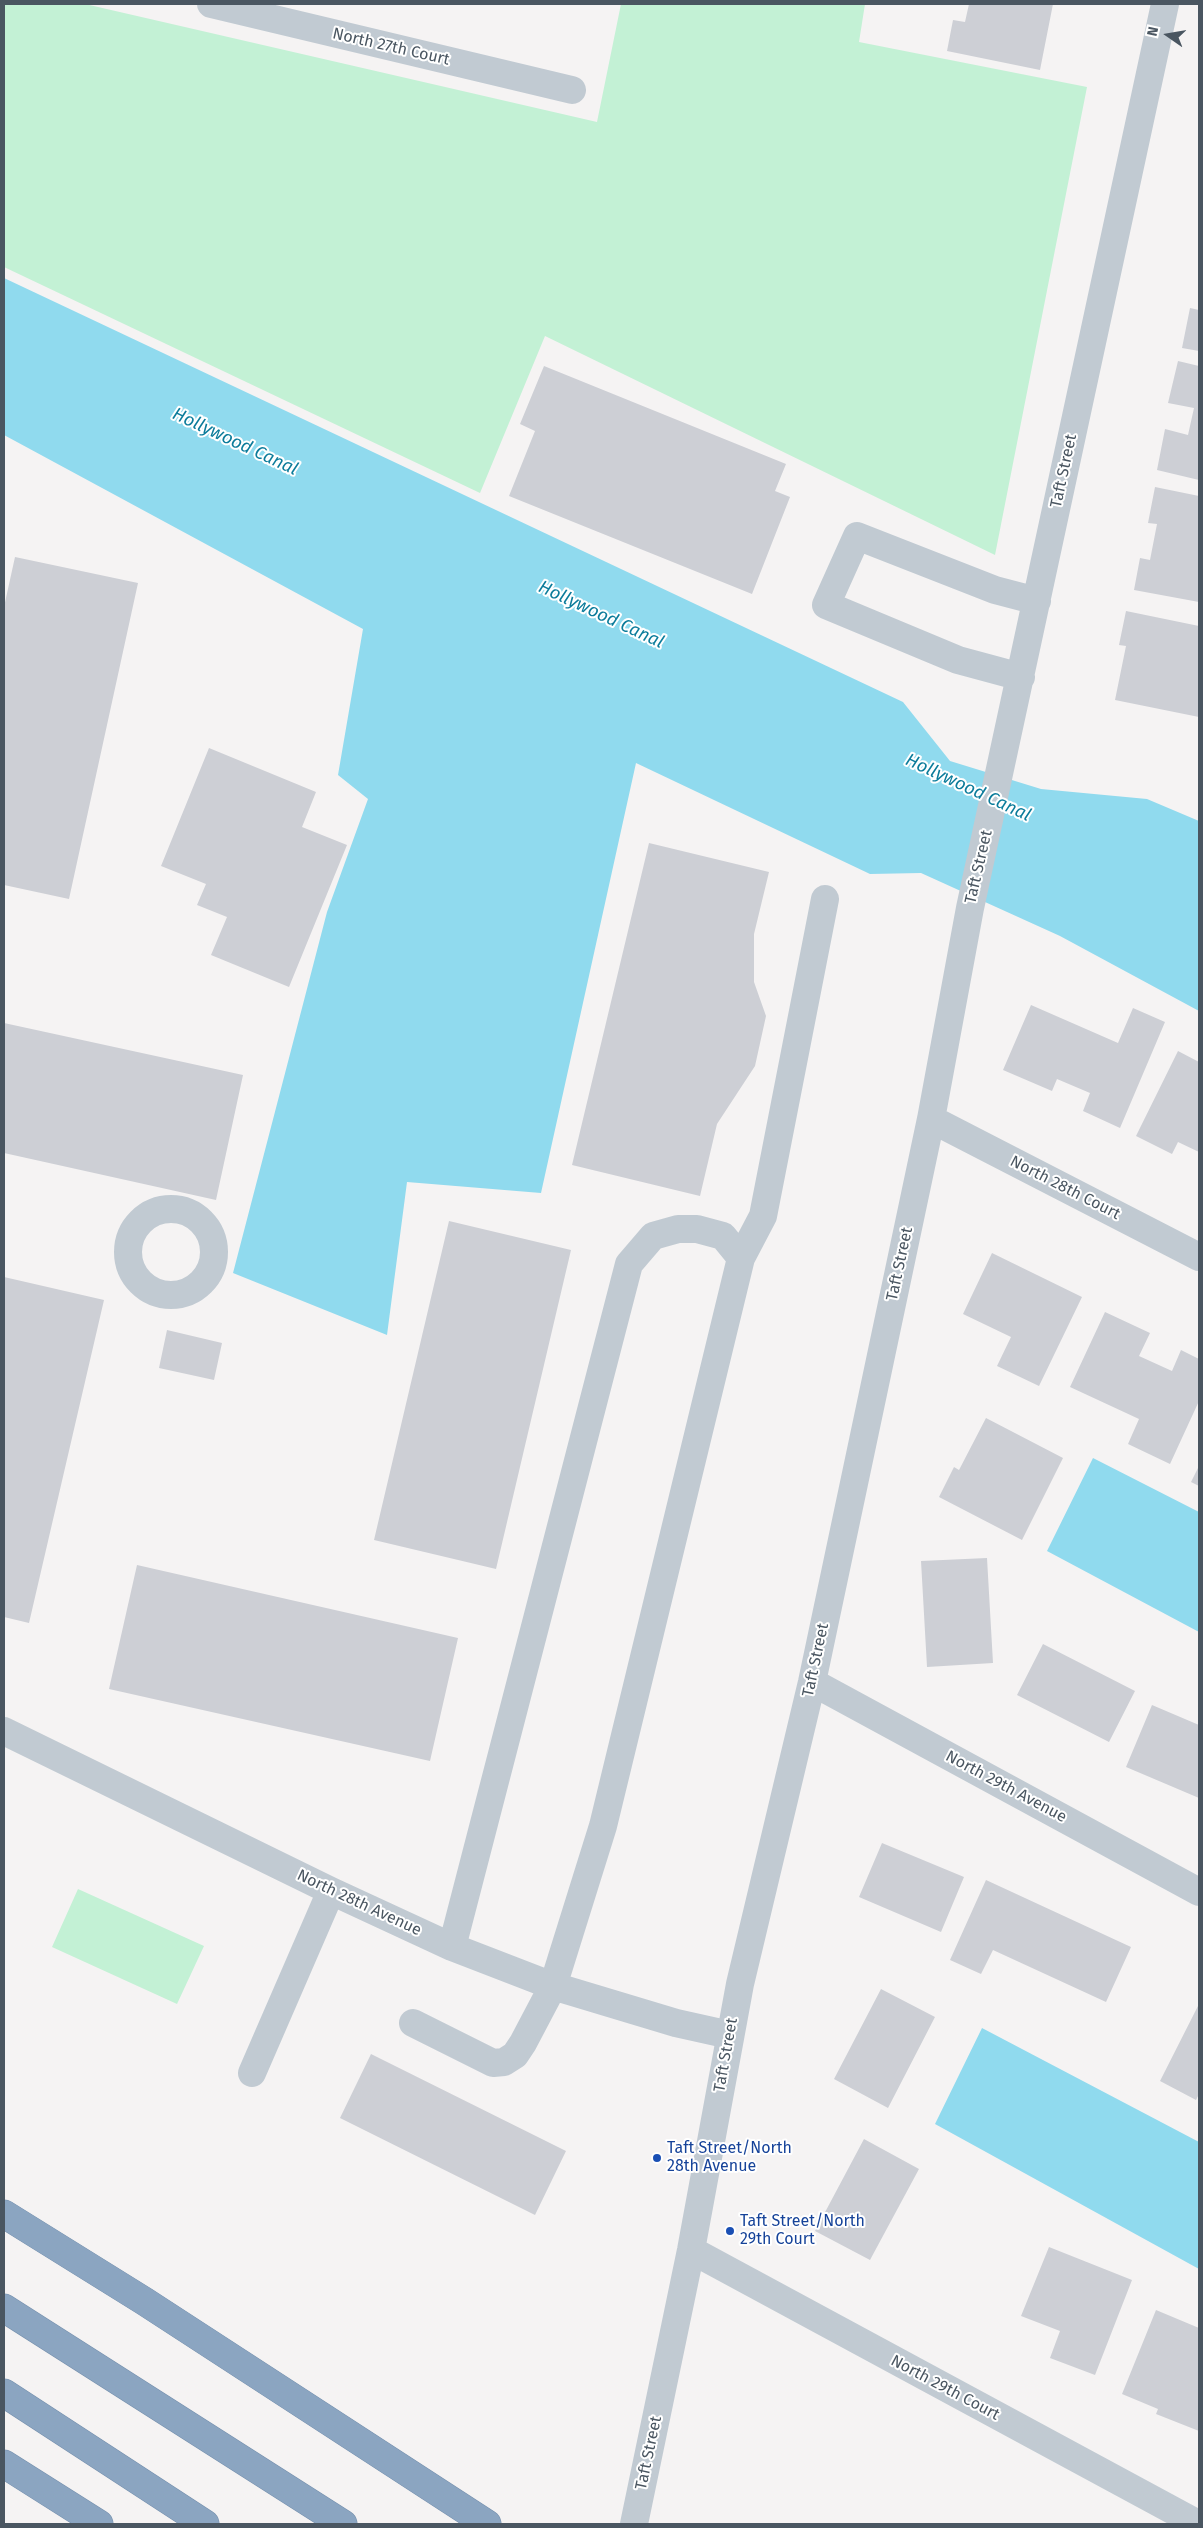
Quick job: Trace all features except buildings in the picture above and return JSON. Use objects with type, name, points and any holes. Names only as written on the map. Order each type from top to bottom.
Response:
[{"type":"highway","points":[[4,2214],[144,2301],[488,2524]]},
{"type":"highway","points":[[4,2308],[343,2524]]},
{"type":"highway","points":[[4,2393],[205,2524]]},
{"type":"highway","points":[[4,2464],[98,2524]]},
{"type":"street","name":"North 27th Court","points":[[211,4],[572,90]]},
{"type":"street","name":"Taft Street","points":[[634,2524],[691,2250],[740,1984],[812,1682],[931,1119],[970,908],[1006,749],[1114,232],[1165,4]]},
{"type":"street","points":[[1021,677],[958,660],[826,605],[857,536],[996,590],[1037,601]]},
{"type":"street","points":[[412,2024],[493,2063],[504,2062],[514,2055],[523,2042],[553,1986],[603,1826],[741,1258],[763,1216],[825,899]]},
{"type":"street","name":"North 28th Court","points":[[931,1119],[1199,1257]]},
{"type":"street","points":[[452,1947],[629,1264],[653,1236],[678,1229],[697,1229],[723,1236],[741,1258]]},
{"type":"street","name":"North 29th Avenue","points":[[812,1682],[1199,1892]]},
{"type":"street","name":"North 28th Avenue","points":[[4,1730],[330,1891],[452,1947],[553,1986],[676,2023],[730,2035]]},
{"type":"street","points":[[252,2073],[330,1891]]},
{"type":"street","name":"North 29th Court","points":[[691,2250],[1198,2524]]},
{"type":"green space","points":[[4,4],[85,4],[597,122],[621,4],[865,4],[859,42],[1087,87],[995,555],[545,336],[480,493],[4,267]]},
{"type":"green space","points":[[78,1889],[204,1946],[177,2004],[52,1947]]},
{"type":"water","name":"Hollywood Canal","points":[[4,278],[903,702],[950,761],[1041,789],[1147,799],[1199,821],[1199,1011],[1060,936],[921,873],[870,874],[636,763],[541,1193],[407,1182],[387,1335],[233,1273],[327,912],[368,799],[338,775],[363,629],[4,435]]},
{"type":"water","points":[[1093,1458],[1199,1512],[1199,1632],[1047,1551]]},
{"type":"water","points":[[982,2028],[1199,2142],[1199,2269],[935,2124]]},
{"type":"place","name":"Taft Street/North 28th Avenue","points":[[657,2158]]},
{"type":"place","name":"Taft Street/North 29th Court","points":[[730,2231]]}]
